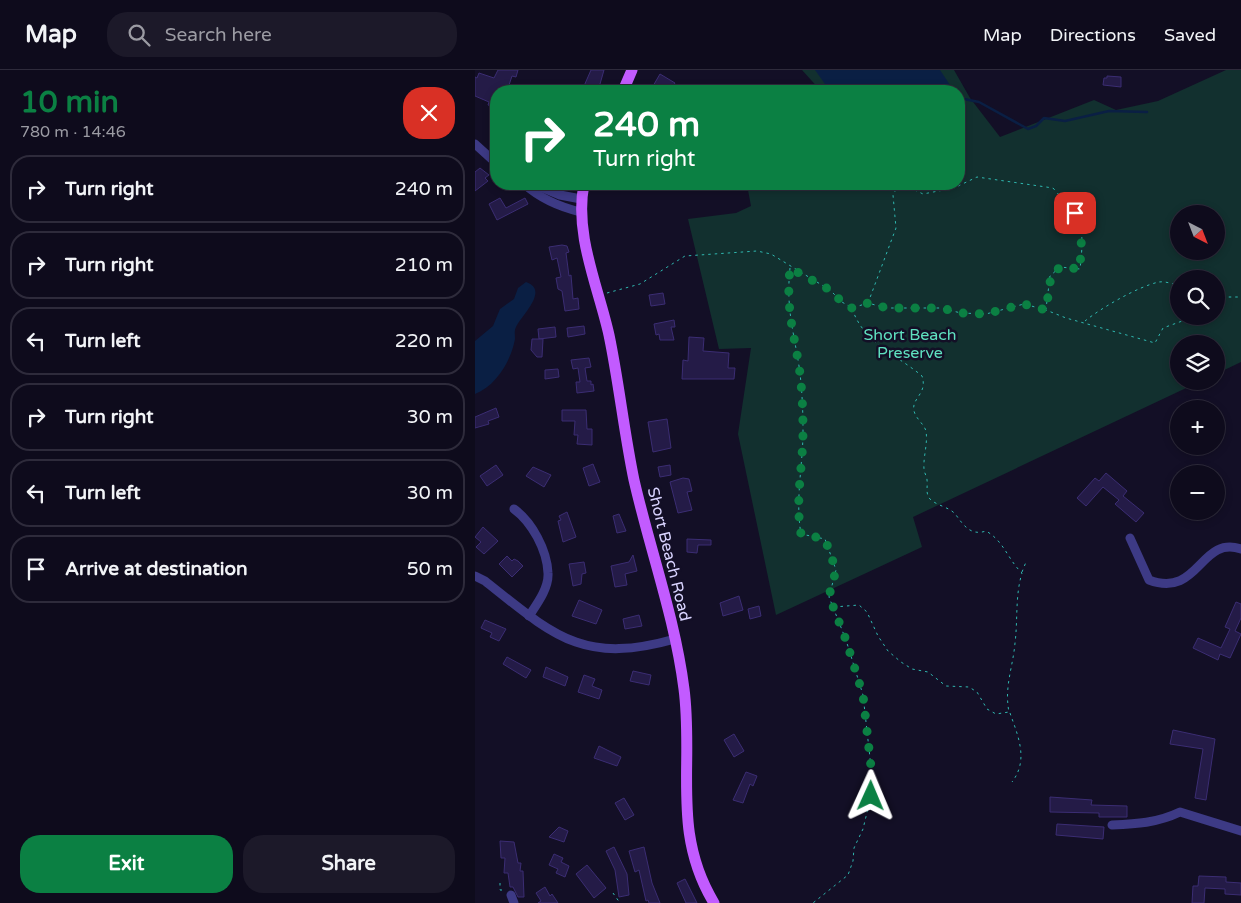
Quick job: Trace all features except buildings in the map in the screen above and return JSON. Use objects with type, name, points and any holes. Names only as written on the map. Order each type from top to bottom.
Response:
[{"type":"main road","points":[[626,85],[632,70]]},
{"type":"main road","name":"Short Beach Road","points":[[583,190],[581,212],[587,250],[617,375],[634,481],[675,639],[686,714],[689,839],[701,877],[714,903]]},
{"type":"street","points":[[475,144],[490,158]]},
{"type":"street","points":[[531,190],[555,205],[581,212]]},
{"type":"street","points":[[548,190],[560,195],[581,199]]},
{"type":"street","points":[[514,509],[523,515],[533,528],[548,573],[545,588],[529,616]]},
{"type":"street","points":[[1130,538],[1149,580],[1163,585],[1180,582],[1219,547],[1230,546],[1241,550]]},
{"type":"street","points":[[475,576],[485,581],[529,616],[561,638],[593,647],[628,648],[675,639]]},
{"type":"street","points":[[1111,825],[1164,820],[1180,812],[1241,831]]},
{"type":"path","points":[[965,183],[977,177],[1053,188],[1075,213],[1082,227],[1083,242],[1080,269],[1060,267],[1051,276],[1046,310]]},
{"type":"path","points":[[868,303],[896,228],[893,195],[896,190]]},
{"type":"path","points":[[915,190],[923,194],[944,190]]},
{"type":"path","points":[[598,295],[640,284],[685,256],[757,251],[771,254],[790,268],[830,290],[842,302],[852,308],[857,321],[876,344],[922,376],[923,388],[914,404],[914,412],[925,428],[924,471],[927,479],[927,492],[931,499],[955,513],[959,521],[973,533],[986,532],[992,535],[1005,548],[1022,573]]},
{"type":"path","points":[[790,268],[788,293],[790,322],[799,367],[803,432],[798,484],[799,524],[801,534],[825,539],[836,570],[829,596],[846,640],[863,695],[871,767],[871,796],[863,829],[854,848],[853,861],[848,875],[813,903]]},
{"type":"path","points":[[1084,322],[1109,304],[1151,284],[1162,282],[1170,283]]},
{"type":"path","points":[[1225,297],[1241,297]]},
{"type":"path","points":[[852,308],[868,303],[887,308],[941,308],[961,313],[985,314],[1024,304],[1155,343],[1163,328],[1171,325]]},
{"type":"path","points":[[1012,782],[1020,771],[1021,753],[1009,712],[1007,687],[1015,645],[1017,592],[1026,562]]},
{"type":"path","points":[[834,607],[859,605],[867,612],[878,636],[888,651],[901,662],[912,669],[927,672],[946,686],[969,687],[977,692],[987,709],[996,714],[1009,712]]},
{"type":"path","points":[[613,893],[620,903]]},
{"type":"green space","name":"Short Beach Preserve","points":[[802,70],[954,70],[963,85],[816,85]]},
{"type":"green space","name":"Short Beach Preserve","points":[[1226,70],[1241,70],[1241,362],[1225,370],[1225,335],[1170,335],[1170,390],[1182,390],[913,517],[922,547],[776,615],[738,434],[751,348],[719,349],[688,219],[736,213],[751,206],[748,190],[965,190],[965,89],[1000,137],[1094,100],[1116,110],[1158,101]]},
{"type":"water","points":[[815,70],[940,70],[950,85],[826,85]]},
{"type":"water","points":[[526,282],[533,286],[535,297],[516,327],[510,356],[496,379],[475,394],[475,341],[493,326],[500,309],[514,299],[518,288]]},
{"type":"waterway","points":[[965,99],[979,102],[1028,129],[1036,126],[1044,118],[1065,121],[1109,111],[1147,112]]},
{"type":"route","points":[[871,796],[871,767],[863,695],[846,640],[829,596],[836,570],[825,539],[801,534],[799,524],[798,484],[803,432],[799,367],[790,322],[788,300],[790,268],[830,290],[842,302],[852,308],[868,303],[887,308],[941,308],[961,313],[985,314],[1024,304],[1035,305],[1046,310],[1051,276],[1060,267],[1080,269],[1083,242],[1082,227],[1075,213]]}]
